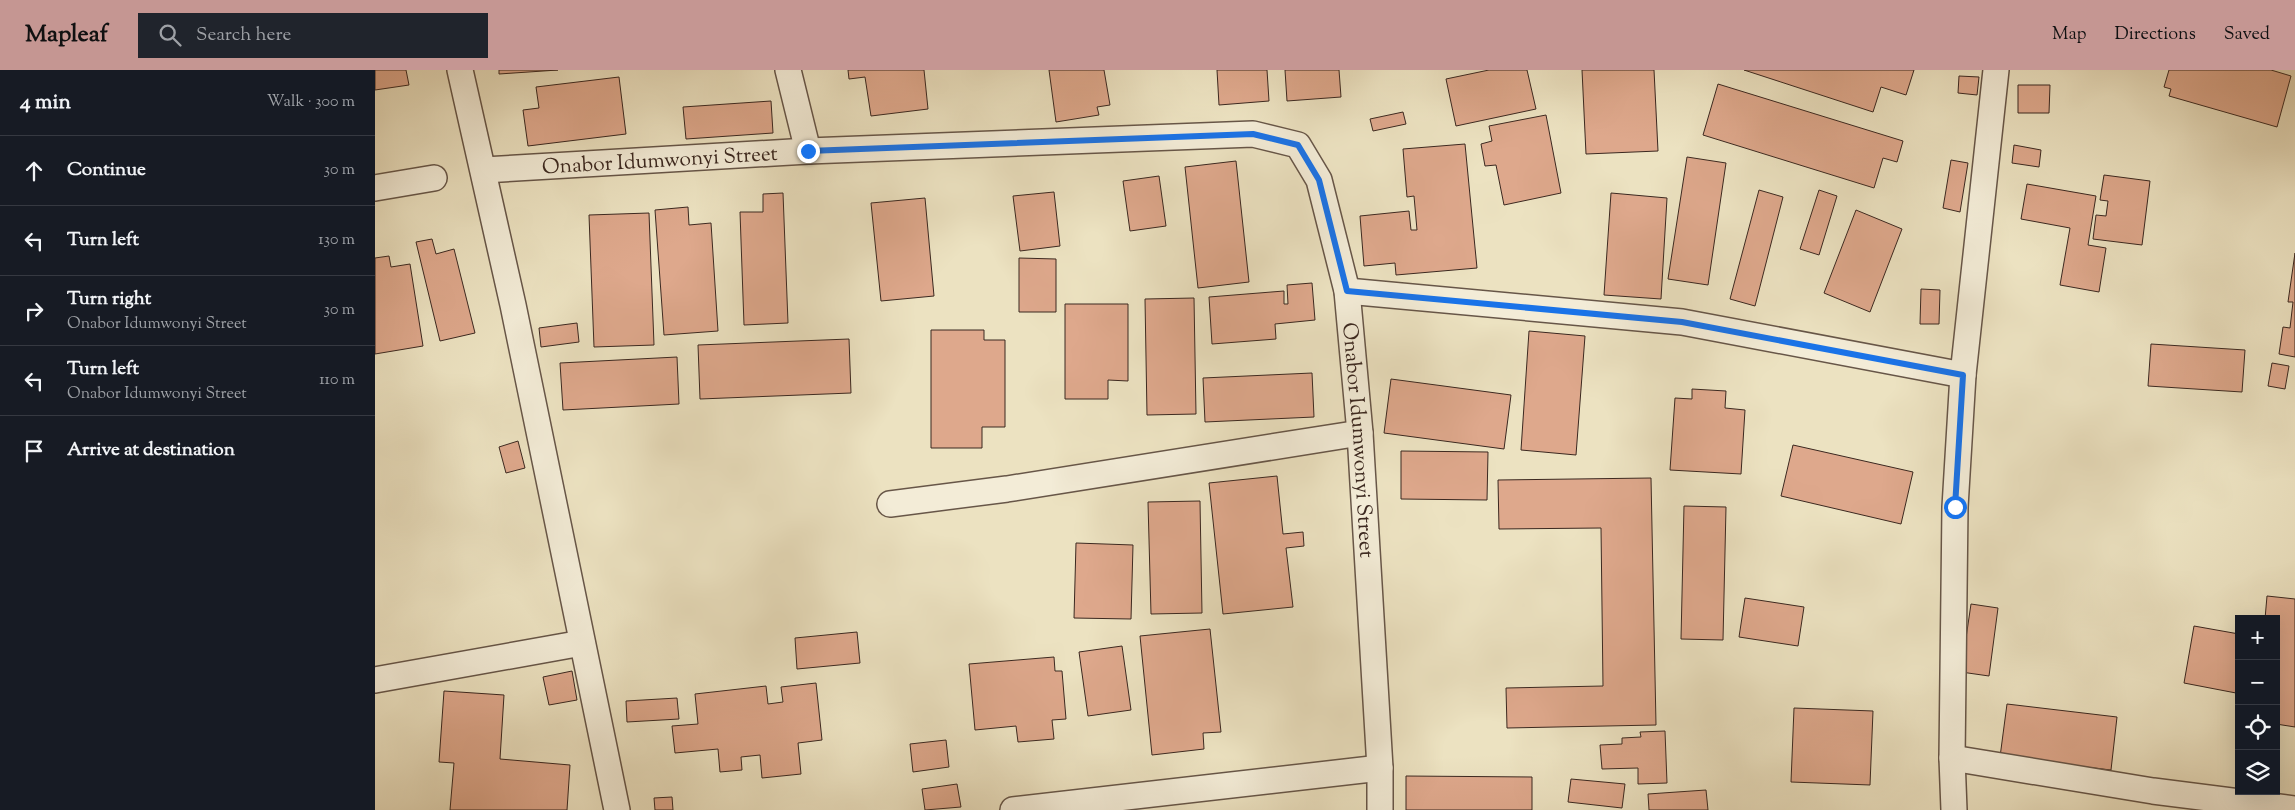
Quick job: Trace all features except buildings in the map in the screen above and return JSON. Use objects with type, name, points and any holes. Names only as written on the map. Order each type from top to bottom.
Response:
[{"type":"street","points":[[460,70],[484,170],[617,810]]},
{"type":"street","points":[[788,70],[808,151]]},
{"type":"street","points":[[1953,810],[1955,507],[1963,375],[1996,70]]},
{"type":"street","name":"Onabor Idumwonyi Street","points":[[484,170],[808,151],[1253,134],[1298,145],[1319,180],[1347,291],[1360,433],[1380,768],[1380,810]]},
{"type":"street","points":[[375,188],[434,178]]},
{"type":"street","points":[[1347,291],[1682,322],[1963,375]]},
{"type":"street","points":[[890,504],[1007,489],[1360,433]]},
{"type":"street","points":[[375,680],[582,643]]},
{"type":"street","points":[[1952,758],[2153,791],[2295,809]]},
{"type":"street","points":[[1013,810],[1380,768]]},
{"type":"route","points":[[808,151],[1253,134],[1298,145],[1319,180],[1347,291],[1682,322],[1963,375],[1955,507]]}]
